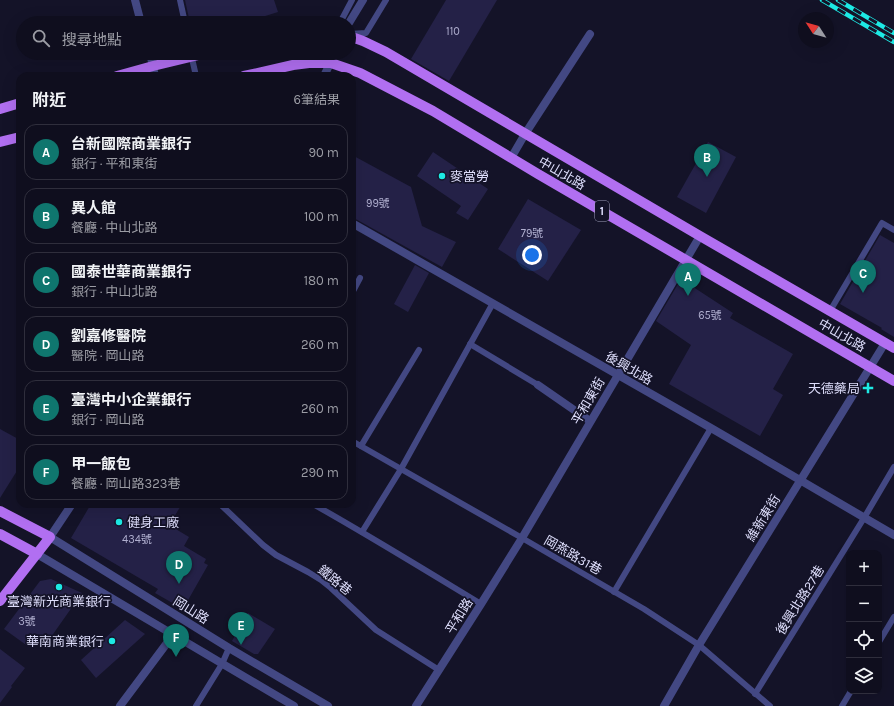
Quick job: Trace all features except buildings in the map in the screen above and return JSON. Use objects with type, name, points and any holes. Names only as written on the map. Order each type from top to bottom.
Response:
[{"type":"main road","name":"中山北路","points":[[356,38],[386,52],[890,346]]},
{"type":"main road","points":[[154,71],[180,60]]},
{"type":"main road","name":"中山北路","points":[[262,72],[293,65],[331,63],[360,73],[432,111],[894,381]]},
{"type":"main road","points":[[0,109],[16,104]]},
{"type":"main road","points":[[0,142],[16,137]]},
{"type":"main road","name":"岡山路","points":[[0,511],[50,537]]},
{"type":"main road","points":[[0,534],[36,554]]},
{"type":"main road","points":[[0,601],[50,537]]},
{"type":"street","points":[[135,0],[139,16]]},
{"type":"street","points":[[353,16],[363,0]]},
{"type":"street","points":[[511,158],[590,34]]},
{"type":"street","points":[[152,60],[154,71]]},
{"type":"street","points":[[326,72],[332,60]]},
{"type":"street","name":"後興北路","points":[[356,225],[711,428],[894,535]]},
{"type":"street","name":"平和東街","points":[[522,538],[700,236]]},
{"type":"street","name":"維新東街","points":[[664,706],[699,645],[870,367],[890,346]]},
{"type":"street","points":[[538,385],[590,421]]},
{"type":"street","points":[[50,537],[69,508]]},
{"type":"street","name":"岡山路","points":[[50,537],[229,648],[328,706]]},
{"type":"street","name":"平和路","points":[[416,706],[522,538]]},
{"type":"street","points":[[36,554],[294,706]]},
{"type":"street","points":[[120,706],[173,636]]},
{"type":"lane","points":[[180,0],[183,16]]},
{"type":"lane","points":[[344,16],[352,0]]},
{"type":"lane","points":[[356,34],[366,33],[386,0]]},
{"type":"lane","points":[[193,60],[195,72]]},
{"type":"lane","points":[[830,311],[882,223],[894,230]]},
{"type":"lane","points":[[356,286],[360,278]]},
{"type":"lane","points":[[362,532],[400,469],[493,303]]},
{"type":"lane","points":[[470,344],[538,385]]},
{"type":"lane","points":[[361,446],[419,350]]},
{"type":"lane","points":[[614,592],[711,428]]},
{"type":"lane","name":"岡燕路31巷","points":[[356,443],[644,609],[699,645],[770,706]]},
{"type":"lane","name":"後興北路27巷","points":[[755,694],[894,467]]},
{"type":"lane","name":"鐵路巷","points":[[224,508],[262,545],[276,555],[321,580],[376,630],[439,670]]},
{"type":"lane","points":[[320,508],[481,604]]},
{"type":"lane","points":[[882,637],[894,617]]},
{"type":"lane","points":[[196,706],[222,664],[229,648]]},
{"type":"lane","points":[[842,706],[849,694]]},
{"type":"railway","points":[[822,0],[894,42]]},
{"type":"railway","points":[[838,0],[894,33]]},
{"type":"place","name":"麥當勞","points":[[442,176]]},
{"type":"place","name":"異人館","points":[[707,177]]},
{"type":"place","name":"國泰世華商業銀行","points":[[863,293]]},
{"type":"place","name":"台新國際商業銀行","points":[[688,296]]},
{"type":"place","name":"天德藥局","points":[[868,388]]},
{"type":"place","name":"健身工廠","points":[[119,522]]},
{"type":"place","name":"劉嘉修醫院","points":[[179,584]]},
{"type":"place","name":"臺灣新光商業銀行","points":[[59,587]]},
{"type":"place","name":"華南商業銀行","points":[[112,641]]},
{"type":"place","name":"臺灣中小企業銀行","points":[[241,645]]},
{"type":"place","name":"甲一飯包","points":[[176,657]]}]
